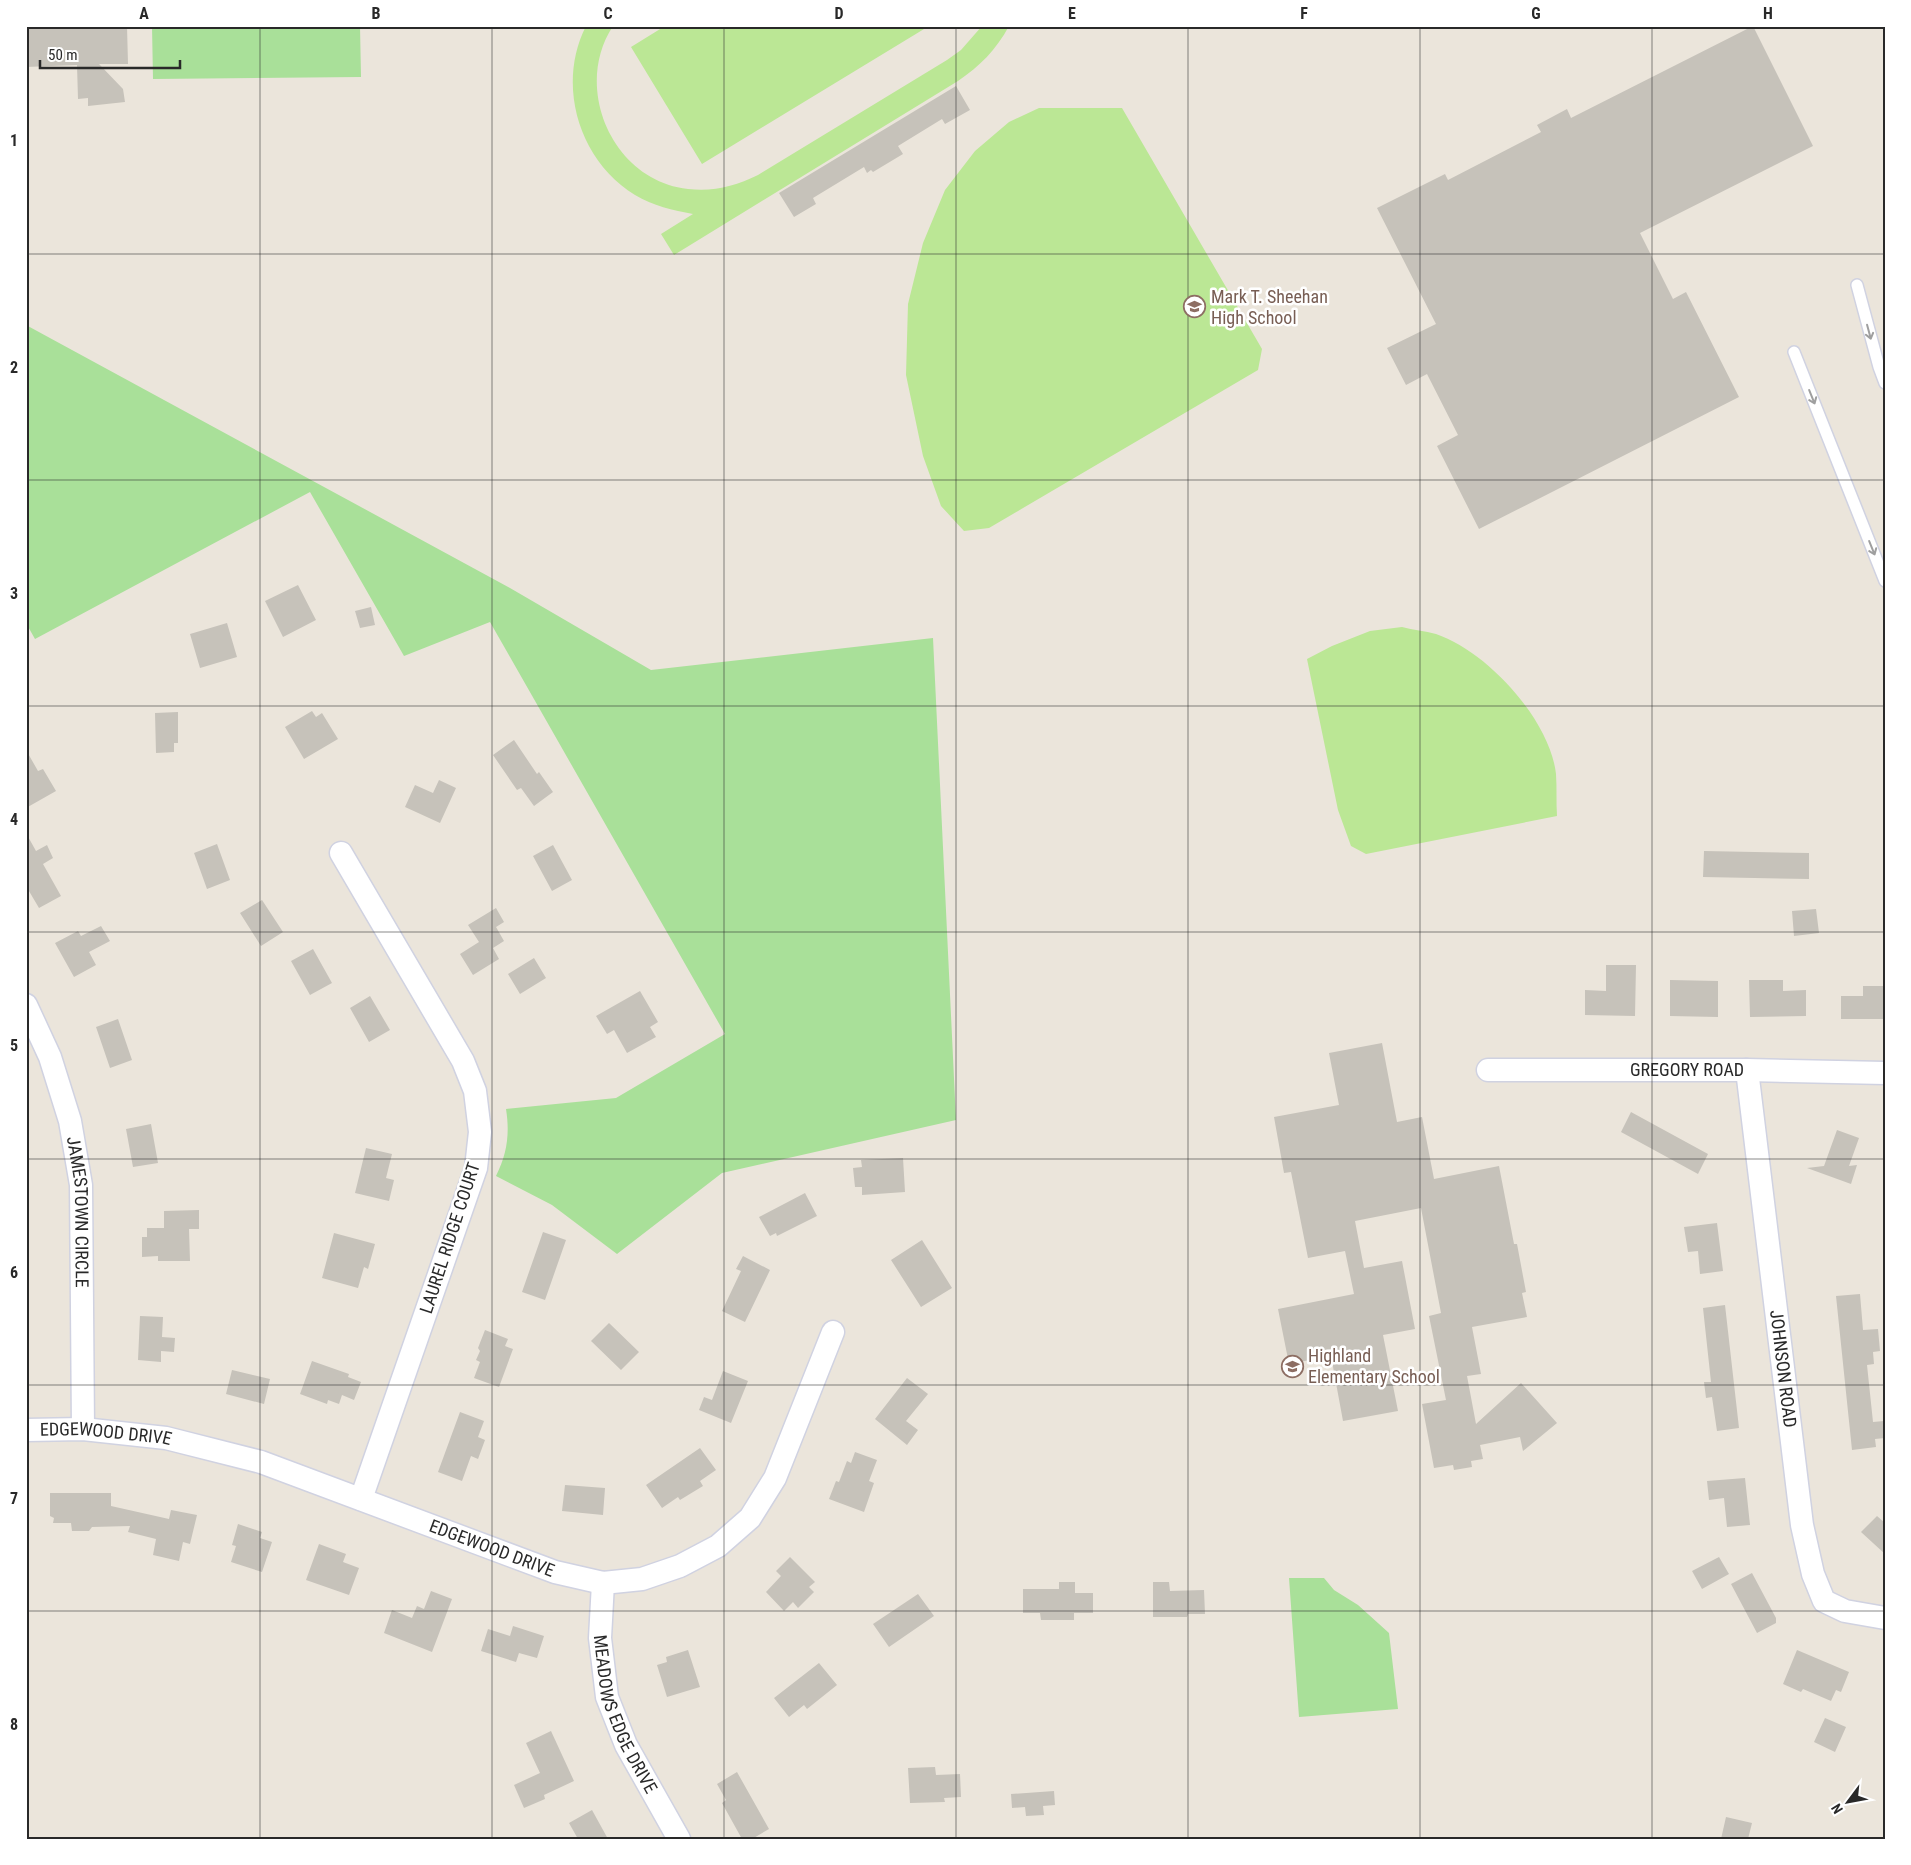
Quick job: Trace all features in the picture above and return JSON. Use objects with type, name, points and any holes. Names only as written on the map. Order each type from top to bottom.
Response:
[{"type":"street","name":"LAUREL RIDGE COURT","points":[[341,853],[463,1061],[475,1091],[480,1132],[476,1168],[361,1498]]},
{"type":"street","name":"JAMESTOWN CIRCLE","points":[[26,1005],[50,1057],[70,1121],[81,1185],[83,1429]]},
{"type":"street","name":"GREGORY ROAD","points":[[1488,1070],[1747,1070],[1885,1073]]},
{"type":"street","name":"JOHNSON ROAD","points":[[1747,1070],[1802,1525],[1813,1574],[1824,1601],[1844,1611],[1885,1618]]},
{"type":"street","name":"EDGEWOOD DRIVE","points":[[26,1430],[83,1429],[166,1438],[261,1462],[555,1572],[603,1583],[642,1579],[680,1566],[718,1546],[750,1518],[775,1478],[833,1332]]},
{"type":"street","name":"MEADOWS EDGE DRIVE","points":[[603,1583],[600,1638],[607,1696],[626,1745],[679,1839]]},
{"type":"lane","points":[[1857,285],[1879,368],[1885,383]]},
{"type":"lane","points":[[1794,352],[1885,581]]},
{"type":"green space","points":[[152,26],[360,26],[361,77],[153,79]]},
{"type":"green space","points":[[586,26],[613,26],[601,50],[597,76],[599,103],[607,128],[620,150],[639,169],[662,182],[688,189],[707,190],[741,182],[758,175],[947,60],[961,50],[982,26],[1009,26],[999,43],[987,57],[958,81],[674,255],[661,234],[693,214],[649,202],[635,195],[616,180],[600,163],[587,142],[578,120],[573,73],[577,49]]},
{"type":"green space","points":[[665,26],[929,26],[702,164],[631,47]]},
{"type":"green space","points":[[1039,108],[1122,108],[1262,349],[1258,370],[989,528],[964,531],[941,506],[923,456],[906,375],[908,304],[923,243],[945,190],[975,151],[1009,122]]},
{"type":"green space","points":[[26,325],[510,588],[651,670],[933,638],[956,1120],[722,1173],[617,1254],[552,1205],[496,1176],[507,1144],[506,1109],[616,1098],[725,1034],[490,622],[404,656],[310,492],[35,639],[26,623]]},
{"type":"green space","points":[[1402,627],[1436,634],[1456,643],[1475,655],[1513,690],[1529,710],[1542,732],[1551,753],[1556,774],[1557,816],[1366,854],[1351,846],[1338,810],[1307,659],[1332,646],[1370,631]]},
{"type":"green space","points":[[1289,1578],[1324,1578],[1334,1590],[1358,1605],[1389,1633],[1398,1709],[1299,1717]]},
{"type":"building","points":[[26,26],[127,26],[128,64],[99,64],[123,89],[125,102],[88,106],[88,98],[78,99],[77,65],[26,67]]},
{"type":"building","points":[[1753,26],[1813,146],[1640,233],[1673,299],[1686,292],[1739,397],[1479,529],[1437,446],[1458,435],[1427,374],[1406,385],[1387,348],[1436,324],[1377,208],[1445,174],[1448,180],[1541,132],[1537,125],[1567,109],[1571,118]]},
{"type":"building","points":[[956,86],[970,110],[945,124],[942,119],[898,146],[903,154],[873,172],[871,170],[867,173],[864,167],[813,198],[816,204],[794,217],[779,193]]},
{"type":"building","points":[[298,585],[316,620],[283,637],[265,601]]},
{"type":"building","points":[[371,607],[375,625],[360,628],[355,611]]},
{"type":"building","points":[[227,623],[237,657],[200,668],[190,634]]},
{"type":"building","points":[[312,711],[316,717],[322,713],[338,739],[304,759],[285,727]]},
{"type":"building","points":[[178,712],[178,743],[174,743],[174,752],[156,753],[155,713]]},
{"type":"building","points":[[514,740],[537,774],[539,772],[553,792],[534,806],[521,788],[517,790],[493,755]]},
{"type":"building","points":[[26,750],[38,771],[43,769],[56,791],[26,808]]},
{"type":"building","points":[[439,780],[456,788],[440,823],[405,807],[415,785],[433,793]]},
{"type":"building","points":[[26,833],[36,851],[47,845],[53,858],[43,864],[61,896],[39,908],[26,886]]},
{"type":"building","points":[[217,844],[230,880],[207,889],[194,853]]},
{"type":"building","points":[[553,845],[572,880],[552,891],[533,856]]},
{"type":"building","points":[[1704,851],[1809,853],[1809,879],[1703,877]]},
{"type":"building","points":[[262,900],[283,932],[261,946],[240,913]]},
{"type":"building","points":[[496,908],[504,922],[496,927],[504,941],[493,948],[499,959],[473,975],[460,954],[479,942],[468,925]]},
{"type":"building","points":[[1816,909],[1819,933],[1794,936],[1792,911]]},
{"type":"building","points":[[101,926],[110,941],[89,952],[96,965],[74,977],[55,943],[78,931],[81,936]]},
{"type":"building","points":[[313,949],[332,983],[310,995],[291,961]]},
{"type":"building","points":[[534,958],[546,978],[520,994],[508,974]]},
{"type":"building","points":[[1606,965],[1636,965],[1635,1016],[1585,1015],[1585,990],[1606,991]]},
{"type":"building","points":[[1670,980],[1718,981],[1718,1017],[1670,1016]]},
{"type":"building","points":[[1749,980],[1783,980],[1783,991],[1806,990],[1806,1016],[1750,1017]]},
{"type":"building","points":[[1863,986],[1885,986],[1885,1019],[1841,1019],[1841,996],[1863,996]]},
{"type":"building","points":[[640,991],[658,1022],[650,1027],[656,1037],[627,1053],[614,1030],[607,1034],[596,1016]]},
{"type":"building","points":[[370,996],[390,1030],[369,1042],[350,1008]]},
{"type":"building","points":[[118,1019],[132,1060],[110,1068],[96,1027]]},
{"type":"building","points":[[1382,1043],[1397,1122],[1422,1117],[1434,1179],[1499,1166],[1514,1244],[1517,1244],[1526,1292],[1522,1293],[1527,1317],[1472,1327],[1481,1374],[1467,1376],[1476,1424],[1521,1383],[1557,1423],[1523,1451],[1520,1437],[1480,1445],[1483,1459],[1471,1461],[1472,1467],[1454,1470],[1453,1465],[1434,1468],[1422,1404],[1446,1400],[1429,1316],[1441,1313],[1421,1208],[1355,1221],[1364,1268],[1402,1261],[1415,1329],[1383,1335],[1398,1411],[1343,1421],[1331,1356],[1289,1364],[1278,1309],[1354,1294],[1345,1251],[1308,1258],[1291,1172],[1284,1173],[1274,1117],[1339,1105],[1329,1053]]},
{"type":"building","points":[[1631,1112],[1708,1154],[1698,1174],[1621,1132]]},
{"type":"building","points":[[151,1124],[158,1163],[133,1167],[126,1129]]},
{"type":"building","points":[[1837,1130],[1859,1138],[1849,1166],[1857,1165],[1851,1184],[1807,1168],[1824,1166]]},
{"type":"building","points":[[366,1148],[392,1154],[386,1178],[394,1180],[389,1201],[355,1193]]},
{"type":"building","points":[[903,1158],[905,1192],[862,1195],[862,1187],[855,1187],[853,1168],[862,1167],[861,1160]]},
{"type":"building","points":[[805,1193],[817,1216],[777,1236],[776,1233],[770,1236],[759,1217]]},
{"type":"building","points":[[199,1210],[199,1229],[189,1229],[190,1261],[158,1261],[158,1256],[142,1257],[142,1237],[147,1237],[147,1228],[164,1228],[164,1211]]},
{"type":"building","points":[[1717,1223],[1723,1271],[1700,1274],[1698,1251],[1688,1252],[1684,1227]]},
{"type":"building","points":[[543,1232],[566,1240],[545,1300],[522,1292]]},
{"type":"building","points":[[334,1233],[375,1244],[368,1269],[364,1267],[358,1288],[322,1278]]},
{"type":"building","points":[[922,1240],[952,1288],[921,1307],[891,1260]]},
{"type":"building","points":[[743,1256],[770,1270],[745,1322],[722,1311],[741,1271],[736,1269]]},
{"type":"building","points":[[1860,1294],[1863,1330],[1878,1329],[1880,1351],[1873,1352],[1874,1364],[1867,1365],[1873,1422],[1884,1421],[1885,1438],[1875,1439],[1876,1447],[1852,1450],[1836,1296]]},
{"type":"building","points":[[1725,1305],[1739,1428],[1717,1431],[1712,1397],[1706,1398],[1704,1382],[1711,1382],[1703,1308]]},
{"type":"building","points":[[140,1316],[163,1317],[162,1337],[175,1338],[174,1352],[161,1351],[161,1362],[138,1360]]},
{"type":"building","points":[[609,1323],[639,1352],[621,1370],[591,1341]]},
{"type":"building","points":[[485,1330],[508,1339],[505,1346],[513,1349],[499,1387],[474,1378],[480,1362],[476,1360],[480,1351],[478,1348]]},
{"type":"building","points":[[312,1361],[349,1374],[348,1377],[361,1382],[354,1400],[342,1395],[339,1404],[328,1400],[327,1404],[300,1394]]},
{"type":"building","points":[[232,1370],[270,1379],[264,1404],[226,1394]]},
{"type":"building","points":[[723,1371],[748,1381],[731,1423],[699,1410],[704,1397],[712,1400]]},
{"type":"building","points":[[907,1378],[928,1394],[906,1421],[918,1430],[907,1445],[875,1419]]},
{"type":"building","points":[[460,1412],[484,1421],[478,1437],[485,1440],[478,1459],[471,1456],[462,1481],[438,1472]]},
{"type":"building","points":[[700,1448],[716,1470],[700,1481],[703,1486],[680,1500],[678,1497],[662,1508],[646,1485]]},
{"type":"building","points":[[855,1452],[877,1460],[869,1481],[874,1483],[864,1512],[829,1499],[836,1481],[839,1482],[847,1461],[851,1463]]},
{"type":"building","points":[[1745,1478],[1750,1525],[1727,1527],[1724,1498],[1709,1500],[1707,1481]]},
{"type":"building","points":[[565,1485],[605,1488],[603,1515],[562,1511]]},
{"type":"building","points":[[50,1493],[111,1493],[111,1506],[169,1519],[171,1510],[197,1515],[190,1544],[183,1542],[179,1561],[153,1555],[156,1539],[128,1532],[130,1526],[92,1527],[89,1531],[72,1531],[71,1523],[53,1523],[54,1518],[50,1516]]},
{"type":"building","points":[[1877,1516],[1885,1523],[1885,1554],[1861,1532]]},
{"type":"building","points":[[238,1524],[262,1532],[260,1538],[272,1542],[262,1572],[231,1562],[236,1546],[232,1545]]},
{"type":"building","points":[[319,1544],[346,1554],[343,1562],[359,1568],[349,1595],[306,1580]]},
{"type":"building","points":[[790,1557],[815,1582],[809,1587],[814,1592],[798,1608],[793,1602],[784,1611],[766,1592],[781,1576],[776,1571]]},
{"type":"building","points":[[1719,1557],[1729,1574],[1702,1589],[1692,1571]]},
{"type":"building","points":[[1752,1573],[1776,1618],[1776,1623],[1757,1633],[1731,1584]]},
{"type":"building","points":[[1059,1582],[1075,1582],[1075,1593],[1093,1593],[1093,1613],[1074,1613],[1074,1620],[1041,1620],[1040,1613],[1023,1613],[1023,1589],[1059,1589]]},
{"type":"building","points":[[1153,1582],[1169,1582],[1170,1591],[1204,1590],[1205,1614],[1188,1614],[1187,1617],[1153,1617]]},
{"type":"building","points":[[431,1591],[452,1599],[432,1652],[384,1633],[392,1610],[412,1618],[417,1606],[424,1609]]},
{"type":"building","points":[[918,1594],[934,1616],[889,1647],[873,1624]]},
{"type":"building","points":[[513,1626],[544,1636],[537,1658],[519,1653],[516,1662],[481,1651],[488,1629],[510,1636]]},
{"type":"building","points":[[688,1650],[700,1687],[667,1697],[657,1665],[667,1662],[666,1657]]},
{"type":"building","points":[[1797,1650],[1849,1672],[1841,1692],[1836,1690],[1831,1701],[1803,1689],[1801,1692],[1783,1684]]},
{"type":"building","points":[[819,1663],[837,1685],[807,1709],[804,1705],[789,1717],[774,1698]]},
{"type":"building","points":[[1825,1718],[1846,1727],[1835,1752],[1814,1742]]},
{"type":"building","points":[[551,1731],[574,1781],[544,1795],[545,1799],[524,1808],[514,1785],[540,1773],[526,1743]]},
{"type":"building","points":[[935,1767],[936,1775],[960,1774],[961,1797],[944,1798],[945,1802],[910,1803],[908,1768]]},
{"type":"building","points":[[737,1772],[769,1829],[752,1839],[742,1839],[722,1803],[726,1800],[717,1784]]},
{"type":"building","points":[[1054,1791],[1055,1805],[1043,1806],[1044,1815],[1026,1816],[1025,1807],[1012,1808],[1011,1794]]},
{"type":"building","points":[[592,1810],[608,1839],[578,1839],[569,1823]]},
{"type":"building","points":[[1726,1817],[1752,1823],[1748,1839],[1721,1839]]},
{"type":"place","name":"Mark T. Sheehan High School","points":[[1195,307]]},
{"type":"place","name":"Highland Elementary School","points":[[1292,1366]]}]
